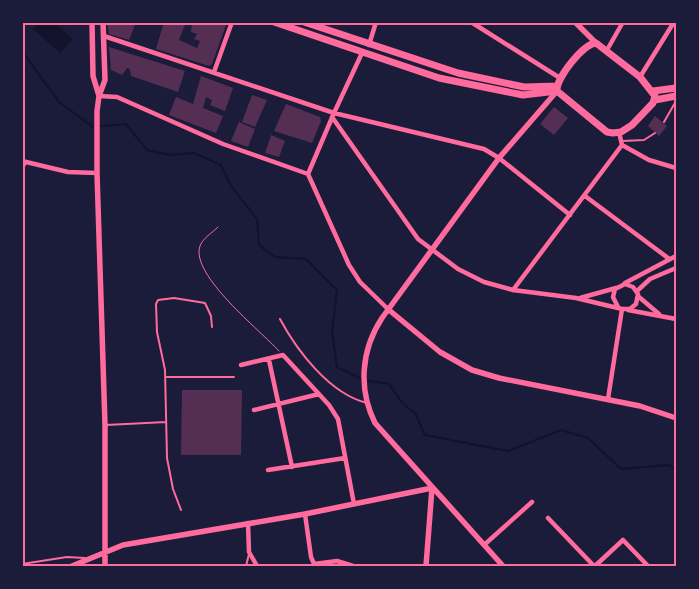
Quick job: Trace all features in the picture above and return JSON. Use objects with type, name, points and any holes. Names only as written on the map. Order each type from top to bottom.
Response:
[{"type":"main road","points":[[274,22],[438,78],[483,89],[523,95],[557,88]]},
{"type":"main road","points":[[304,22],[458,74],[524,87],[557,88],[607,132],[619,132],[632,125],[655,100],[676,96]]},
{"type":"main road","points":[[557,88],[560,78],[586,47],[596,43],[640,77],[653,91],[655,100]]},
{"type":"main road","points":[[653,91],[676,88]]},
{"type":"street","points":[[92,22],[93,76],[99,96]]},
{"type":"street","points":[[103,22],[105,80],[99,96],[97,111],[97,173],[105,425],[105,566]]},
{"type":"street","points":[[214,72],[232,22]]},
{"type":"street","points":[[369,45],[376,22]]},
{"type":"street","points":[[471,22],[560,78]]},
{"type":"street","points":[[575,22],[596,43]]},
{"type":"street","points":[[607,50],[623,22]]},
{"type":"street","points":[[640,77],[674,22]]},
{"type":"street","points":[[104,36],[214,72],[333,115],[476,147],[499,158],[570,215]]},
{"type":"street","points":[[308,174],[362,53]]},
{"type":"street","points":[[502,566],[381,432],[371,415],[366,399],[365,357],[375,329],[499,158],[557,88]]},
{"type":"street","points":[[99,96],[117,97],[223,144],[308,174],[349,265],[360,282],[389,310],[440,352],[472,370],[498,378],[640,406],[676,418]]},
{"type":"street","points":[[333,115],[413,232],[432,250],[471,276],[484,282],[513,290],[576,298],[676,319]]},
{"type":"street","points":[[619,132],[622,143],[649,160],[676,168]]},
{"type":"street","points":[[513,290],[585,196],[622,143]]},
{"type":"street","points":[[24,162],[68,172],[97,173]]},
{"type":"street","points":[[585,196],[668,258]]},
{"type":"street","points":[[576,298],[606,292],[668,258],[676,256]]},
{"type":"street","points":[[622,309],[634,307],[638,294],[650,279],[676,268]]},
{"type":"street","points":[[620,286],[631,285],[649,308],[665,317]]},
{"type":"street","points":[[608,399],[622,309],[613,297],[620,286]]},
{"type":"street","points":[[241,365],[269,360],[283,355],[319,394],[338,419],[354,504]]},
{"type":"street","points":[[269,360],[292,467]]},
{"type":"street","points":[[254,410],[319,394]]},
{"type":"street","points":[[268,470],[345,458]]},
{"type":"street","points":[[72,566],[123,546],[304,514],[432,488]]},
{"type":"street","points":[[426,566],[432,488]]},
{"type":"street","points":[[484,545],[532,502]]},
{"type":"street","points":[[304,514],[314,565],[337,561],[353,566]]},
{"type":"street","points":[[548,518],[594,566],[623,540],[648,566]]},
{"type":"street","points":[[248,523],[249,552],[257,566]]},
{"type":"lane","points":[[664,122],[676,101]]},
{"type":"lane","points":[[622,143],[644,140],[655,133]]},
{"type":"lane","points":[[22,170],[24,162]]},
{"type":"lane","points":[[181,510],[169,473],[165,377],[155,307],[158,300],[174,298],[205,303],[211,316],[212,327]]},
{"type":"lane","points":[[280,319],[293,343],[342,393],[353,399],[366,399]]},
{"type":"lane","points":[[165,377],[234,377]]},
{"type":"lane","points":[[105,425],[166,422]]},
{"type":"lane","points":[[246,566],[249,552]]},
{"type":"lane","points":[[22,564],[67,557],[90,558]]},
{"type":"path","points":[[218,226],[200,244],[199,251],[203,266],[224,295],[283,355]]},
{"type":"shaded area","points":[[39,23],[55,23],[73,39],[60,53],[33,29]]},
{"type":"building","points":[[107,22],[136,22],[129,40],[109,34]]},
{"type":"building","points":[[164,22],[186,22],[179,40],[197,48],[200,41],[194,39],[197,34],[191,32],[192,22],[227,22],[212,64],[209,66],[156,49]]},
{"type":"building","points":[[109,47],[185,71],[178,92],[131,76],[130,69],[127,68],[122,75],[111,70]]},
{"type":"building","points":[[201,76],[233,88],[225,111],[210,105],[212,100],[206,97],[203,108],[223,116],[216,133],[169,115],[176,97],[193,104]]},
{"type":"building","points":[[252,95],[267,100],[255,127],[242,122]]},
{"type":"building","points":[[286,104],[320,117],[321,121],[312,143],[274,131]]},
{"type":"building","points":[[554,107],[568,118],[554,135],[540,124]]},
{"type":"building","points":[[655,116],[667,126],[659,136],[648,126]]},
{"type":"building","points":[[239,122],[255,129],[248,147],[231,141]]},
{"type":"building","points":[[271,135],[285,141],[279,157],[265,153]]},
{"type":"building","points":[[182,390],[242,390],[241,455],[181,455]]},
{"type":"waterway","points":[[22,51],[59,102],[93,127],[126,124],[147,150],[170,155],[194,153],[221,165],[231,186],[257,219],[259,245],[275,257],[306,259],[337,290],[332,332],[337,367],[364,380],[389,384],[403,404],[415,413],[425,435],[508,451],[561,430],[588,438],[621,469],[669,465],[676,469]]}]
